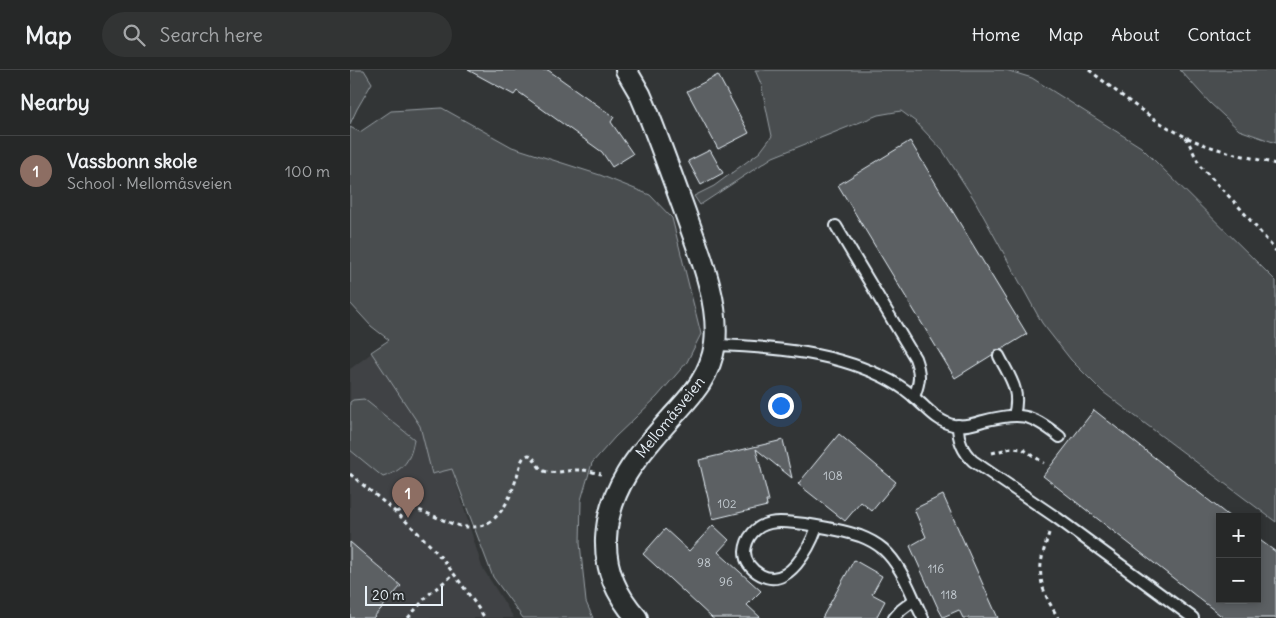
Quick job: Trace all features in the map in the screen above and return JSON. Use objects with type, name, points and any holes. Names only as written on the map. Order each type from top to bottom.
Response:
[{"type":"street","name":"Mellomåsveien","points":[[626,70],[640,94],[648,113],[693,234],[713,300],[715,316],[714,345],[711,361],[703,381],[637,458],[622,481],[614,498],[607,530],[606,547],[608,561],[619,595],[637,618]]},
{"type":"lane","points":[[836,226],[915,358],[920,376],[914,397]]},
{"type":"lane","points":[[714,345],[751,346],[794,351],[840,360],[891,381],[914,397],[938,418],[951,424],[958,426],[1014,415],[1029,417],[1039,421],[1060,437]]},
{"type":"lane","points":[[999,356],[1015,386],[1017,405],[1014,415]]},
{"type":"lane","points":[[958,426],[960,444],[973,460],[1057,518],[1193,618]]},
{"type":"lane","points":[[817,527],[808,549],[799,561],[781,577],[772,579],[764,577],[754,572],[749,566],[745,557],[746,544],[750,535],[768,523],[781,521],[817,527],[860,536],[882,548],[897,566],[923,618]]},
{"type":"lane","points":[[894,618],[914,600]]},
{"type":"path","points":[[1089,70],[1156,120],[1186,137],[1217,148],[1276,164]]},
{"type":"path","points":[[1186,137],[1200,166],[1240,208],[1276,251]]},
{"type":"path","points":[[973,460],[997,451],[1020,448],[1027,450],[1044,462]]},
{"type":"path","points":[[396,512],[403,509],[412,510],[462,526],[486,524],[494,520],[505,505],[519,472],[522,459],[528,455],[534,458],[538,468],[546,471],[583,470],[622,481]]},
{"type":"path","points":[[350,474],[424,538],[454,574],[485,618]]},
{"type":"path","points":[[1057,518],[1049,533],[1042,558],[1040,576],[1045,592],[1058,618]]},
{"type":"path","points":[[408,618],[428,595],[454,574]]},
{"type":"shaded area","points":[[350,70],[364,70],[372,83],[350,124]]},
{"type":"shaded area","points":[[755,70],[1006,70],[1032,78],[1141,147],[1276,281],[1276,522],[1103,392],[1071,360],[1042,323],[974,199],[943,151],[916,122],[901,111],[878,115],[773,157],[700,205],[694,196],[714,186],[760,152],[772,136],[761,84]]},
{"type":"shaded area","points":[[1180,70],[1276,70],[1276,143],[1239,130],[1210,103]]},
{"type":"shaded area","points":[[442,108],[512,147],[600,175],[650,195],[672,218],[701,334],[687,362],[657,397],[615,437],[592,463],[581,500],[580,543],[586,602],[593,618],[523,618],[493,577],[452,469],[432,474],[420,426],[371,352],[389,340],[371,326],[350,303],[350,127],[360,132],[391,111]]},
{"type":"shaded area","points":[[389,340],[452,469],[482,567],[514,618],[350,618],[350,369]]},
{"type":"shaded area","points":[[364,399],[414,439],[411,453],[405,463],[396,471],[383,477],[350,450],[350,402]]},
{"type":"building","points":[[468,70],[548,70],[614,117],[611,122],[633,154],[612,167],[602,152],[517,91],[514,95]]},
{"type":"building","points":[[718,75],[749,133],[718,149],[687,91]]},
{"type":"building","points":[[910,141],[1027,334],[1001,350],[995,350],[992,355],[955,378],[838,185]]},
{"type":"building","points":[[710,150],[723,173],[701,185],[688,161]]},
{"type":"building","points":[[1094,410],[1225,513],[1216,513],[1216,603],[1261,603],[1261,541],[1276,552],[1276,618],[1224,618],[1043,476]]},
{"type":"building","points":[[839,434],[896,482],[872,511],[861,502],[845,521],[798,484]]},
{"type":"building","points":[[783,440],[792,478],[756,449],[769,501],[766,501],[767,506],[713,519],[699,460]]},
{"type":"building","points":[[943,495],[998,618],[963,618],[959,610],[943,617],[910,546],[926,537],[914,509]]},
{"type":"building","points":[[713,525],[729,540],[718,552],[761,591],[747,605],[761,618],[712,618],[643,554],[665,529],[689,551]]},
{"type":"building","points":[[350,542],[401,586],[373,618],[350,618]]},
{"type":"building","points":[[854,560],[882,576],[872,594],[885,601],[876,618],[822,618]]},
{"type":"place","name":"Vassbonn skole","points":[[408,518]]}]
